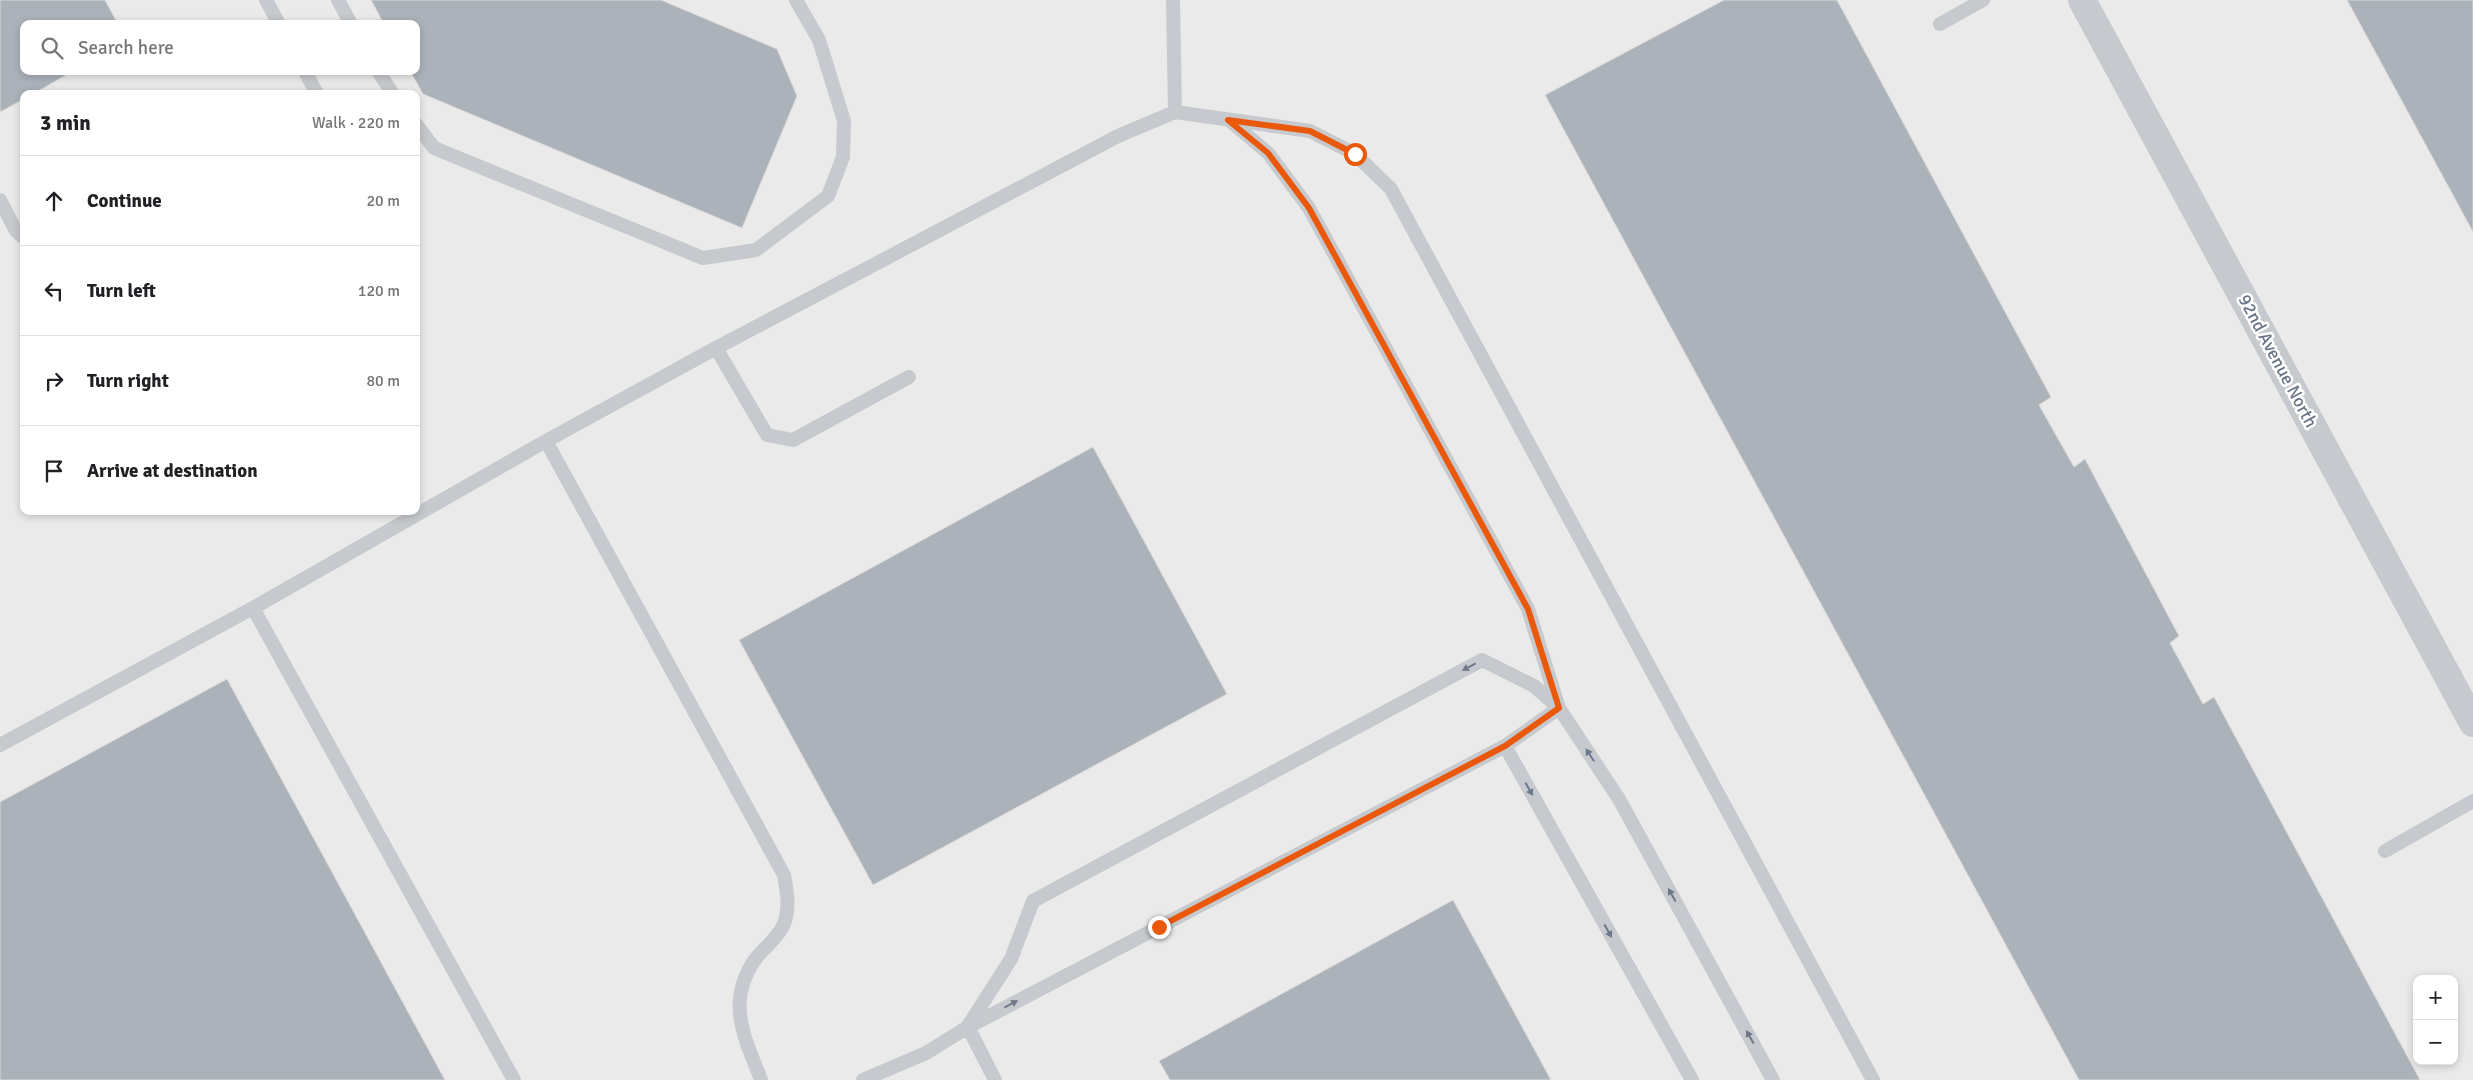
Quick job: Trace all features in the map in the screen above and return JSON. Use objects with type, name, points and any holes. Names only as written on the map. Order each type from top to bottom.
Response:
[{"type":"street","name":"92nd Avenue North","points":[[2082,0],[2473,723]]},
{"type":"lane","points":[[266,0],[277,20]]},
{"type":"lane","points":[[338,0],[349,20]]},
{"type":"lane","points":[[420,129],[434,148],[703,258],[756,250],[828,196],[842,157],[844,121],[818,40],[796,0]]},
{"type":"lane","points":[[1173,0],[1175,112]]},
{"type":"lane","points":[[1940,24],[1982,0]]},
{"type":"lane","points":[[307,75],[316,90]]},
{"type":"lane","points":[[381,75],[390,90]]},
{"type":"lane","points":[[420,513],[716,348],[1118,136],[1175,112],[1310,131],[1355,154],[1390,189],[1873,1080]]},
{"type":"lane","points":[[1228,120],[1268,153],[1309,208],[1528,609],[1559,708]]},
{"type":"lane","points":[[0,200],[16,231],[20,234]]},
{"type":"lane","points":[[716,348],[767,435],[793,440],[909,377]]},
{"type":"lane","points":[[546,442],[784,875],[789,896],[784,924],[772,943],[757,957],[745,977],[739,1000],[743,1033],[762,1080]]},
{"type":"lane","points":[[0,745],[253,608],[417,515]]},
{"type":"lane","points":[[253,608],[514,1080]]},
{"type":"lane","points":[[968,1027],[1011,959],[1033,901],[1482,660],[1534,686],[1559,708],[1619,798],[1773,1080]]},
{"type":"lane","points":[[863,1080],[926,1053],[968,1027],[1505,746],[1559,708]]},
{"type":"lane","points":[[1505,746],[1692,1080]]},
{"type":"lane","points":[[2385,850],[2473,801]]},
{"type":"lane","points":[[968,1027],[995,1080]]},
{"type":"shaded area","points":[[0,0],[2473,0],[2473,1080],[0,1080]]},
{"type":"building","points":[[0,0],[105,0],[116,20],[20,20],[20,75],[66,75],[40,90],[20,90],[20,101],[0,112]]},
{"type":"building","points":[[371,0],[661,0],[777,49],[797,96],[742,228],[423,94],[412,75],[420,75],[420,20],[382,20]]},
{"type":"building","points":[[1724,0],[1837,0],[2051,397],[2039,405],[2074,467],[2085,459],[2179,636],[2170,643],[2203,704],[2214,697],[2420,1080],[2079,1080],[1545,95]]},
{"type":"building","points":[[2347,0],[2473,0],[2473,232]]},
{"type":"building","points":[[1093,447],[1227,694],[873,885],[739,640]]},
{"type":"building","points":[[227,679],[445,1080],[0,1080],[0,802]]},
{"type":"building","points":[[1453,900],[1551,1080],[1170,1080],[1159,1061]]},
{"type":"route","points":[[1159,927],[1505,746],[1559,708],[1528,609],[1309,208],[1268,153],[1228,120],[1310,131],[1355,154]]}]
